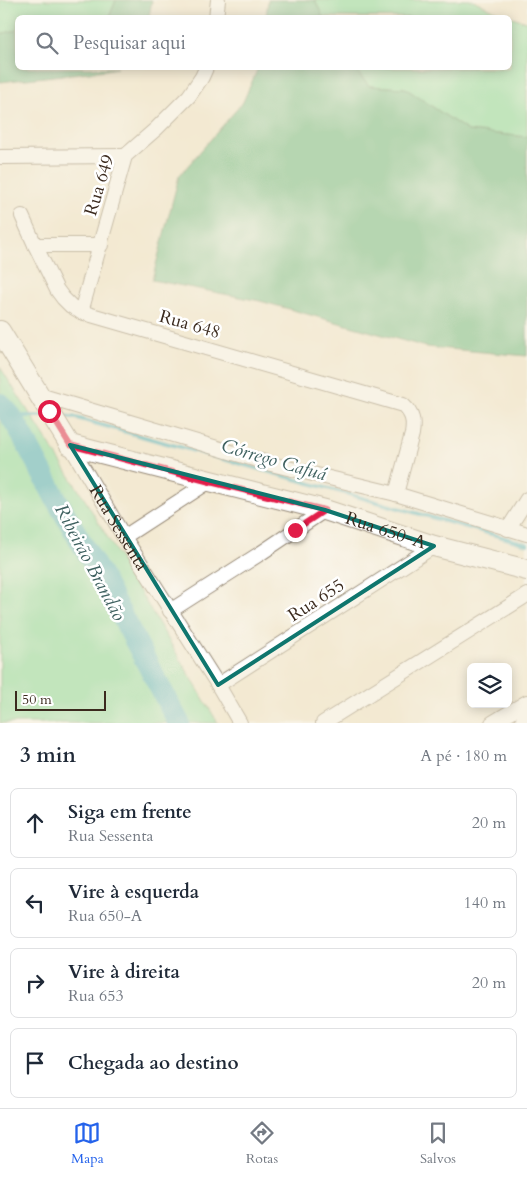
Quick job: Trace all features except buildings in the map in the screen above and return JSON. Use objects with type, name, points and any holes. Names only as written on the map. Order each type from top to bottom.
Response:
[{"type":"street","points":[[216,15],[218,0]]},
{"type":"street","name":"Rua 649","points":[[81,312],[125,156],[156,129],[189,96],[202,78],[205,70]]},
{"type":"street","points":[[0,157],[125,156]]},
{"type":"street","name":"Rua 648","points":[[22,216],[57,290],[63,298],[81,312],[403,406],[410,412],[413,424],[396,494]]},
{"type":"street","points":[[35,245],[101,245]]},
{"type":"street","name":"Rua Sessenta","points":[[0,331],[124,537],[240,723]]},
{"type":"street","points":[[44,403],[271,464],[396,494],[527,534]]},
{"type":"street","name":"Rua 650-A","points":[[66,439],[210,482],[325,510],[434,546],[527,570]]},
{"type":"street","points":[[124,537],[210,482]]},
{"type":"street","points":[[508,529],[527,499]]},
{"type":"street","points":[[170,611],[325,510]]},
{"type":"street","name":"Rua 655","points":[[218,686],[434,546]]},
{"type":"street","points":[[323,723],[527,594]]},
{"type":"street","points":[[492,723],[525,703]]},
{"type":"street","points":[[523,723],[525,703]]},
{"type":"highlighted area","points":[[70,445],[325,510],[434,546],[218,685]]},
{"type":"green space","points":[[0,0],[116,0],[110,15],[15,15],[15,30],[0,34]]},
{"type":"green space","points":[[116,0],[152,0],[149,15],[110,15]]},
{"type":"green space","points":[[268,0],[315,0],[322,15],[266,15]]},
{"type":"green space","points":[[315,0],[473,0],[507,15],[322,15]]},
{"type":"green space","points":[[512,17],[527,22],[527,137],[468,131],[405,88],[369,86],[356,70],[512,70]]},
{"type":"green space","points":[[15,30],[15,70],[106,70],[0,82],[0,34]]},
{"type":"green space","points":[[257,70],[356,70],[369,86],[405,88],[468,131],[527,137],[527,356],[426,347],[260,301],[152,280],[179,176],[243,102]]},
{"type":"green space","points":[[0,367],[87,503],[218,723],[0,723]]},
{"type":"waterway","name":"Ribeirão Brandão","points":[[0,404],[19,429],[56,499],[98,571],[179,723]]},
{"type":"waterway","name":"Córrego Cafuá","points":[[11,416],[45,416]]},
{"type":"waterway","name":"Córrego Cafuá","points":[[59,416],[73,417],[527,544]]},
{"type":"route","points":[[49,411],[70,445],[325,510],[295,530]]}]
